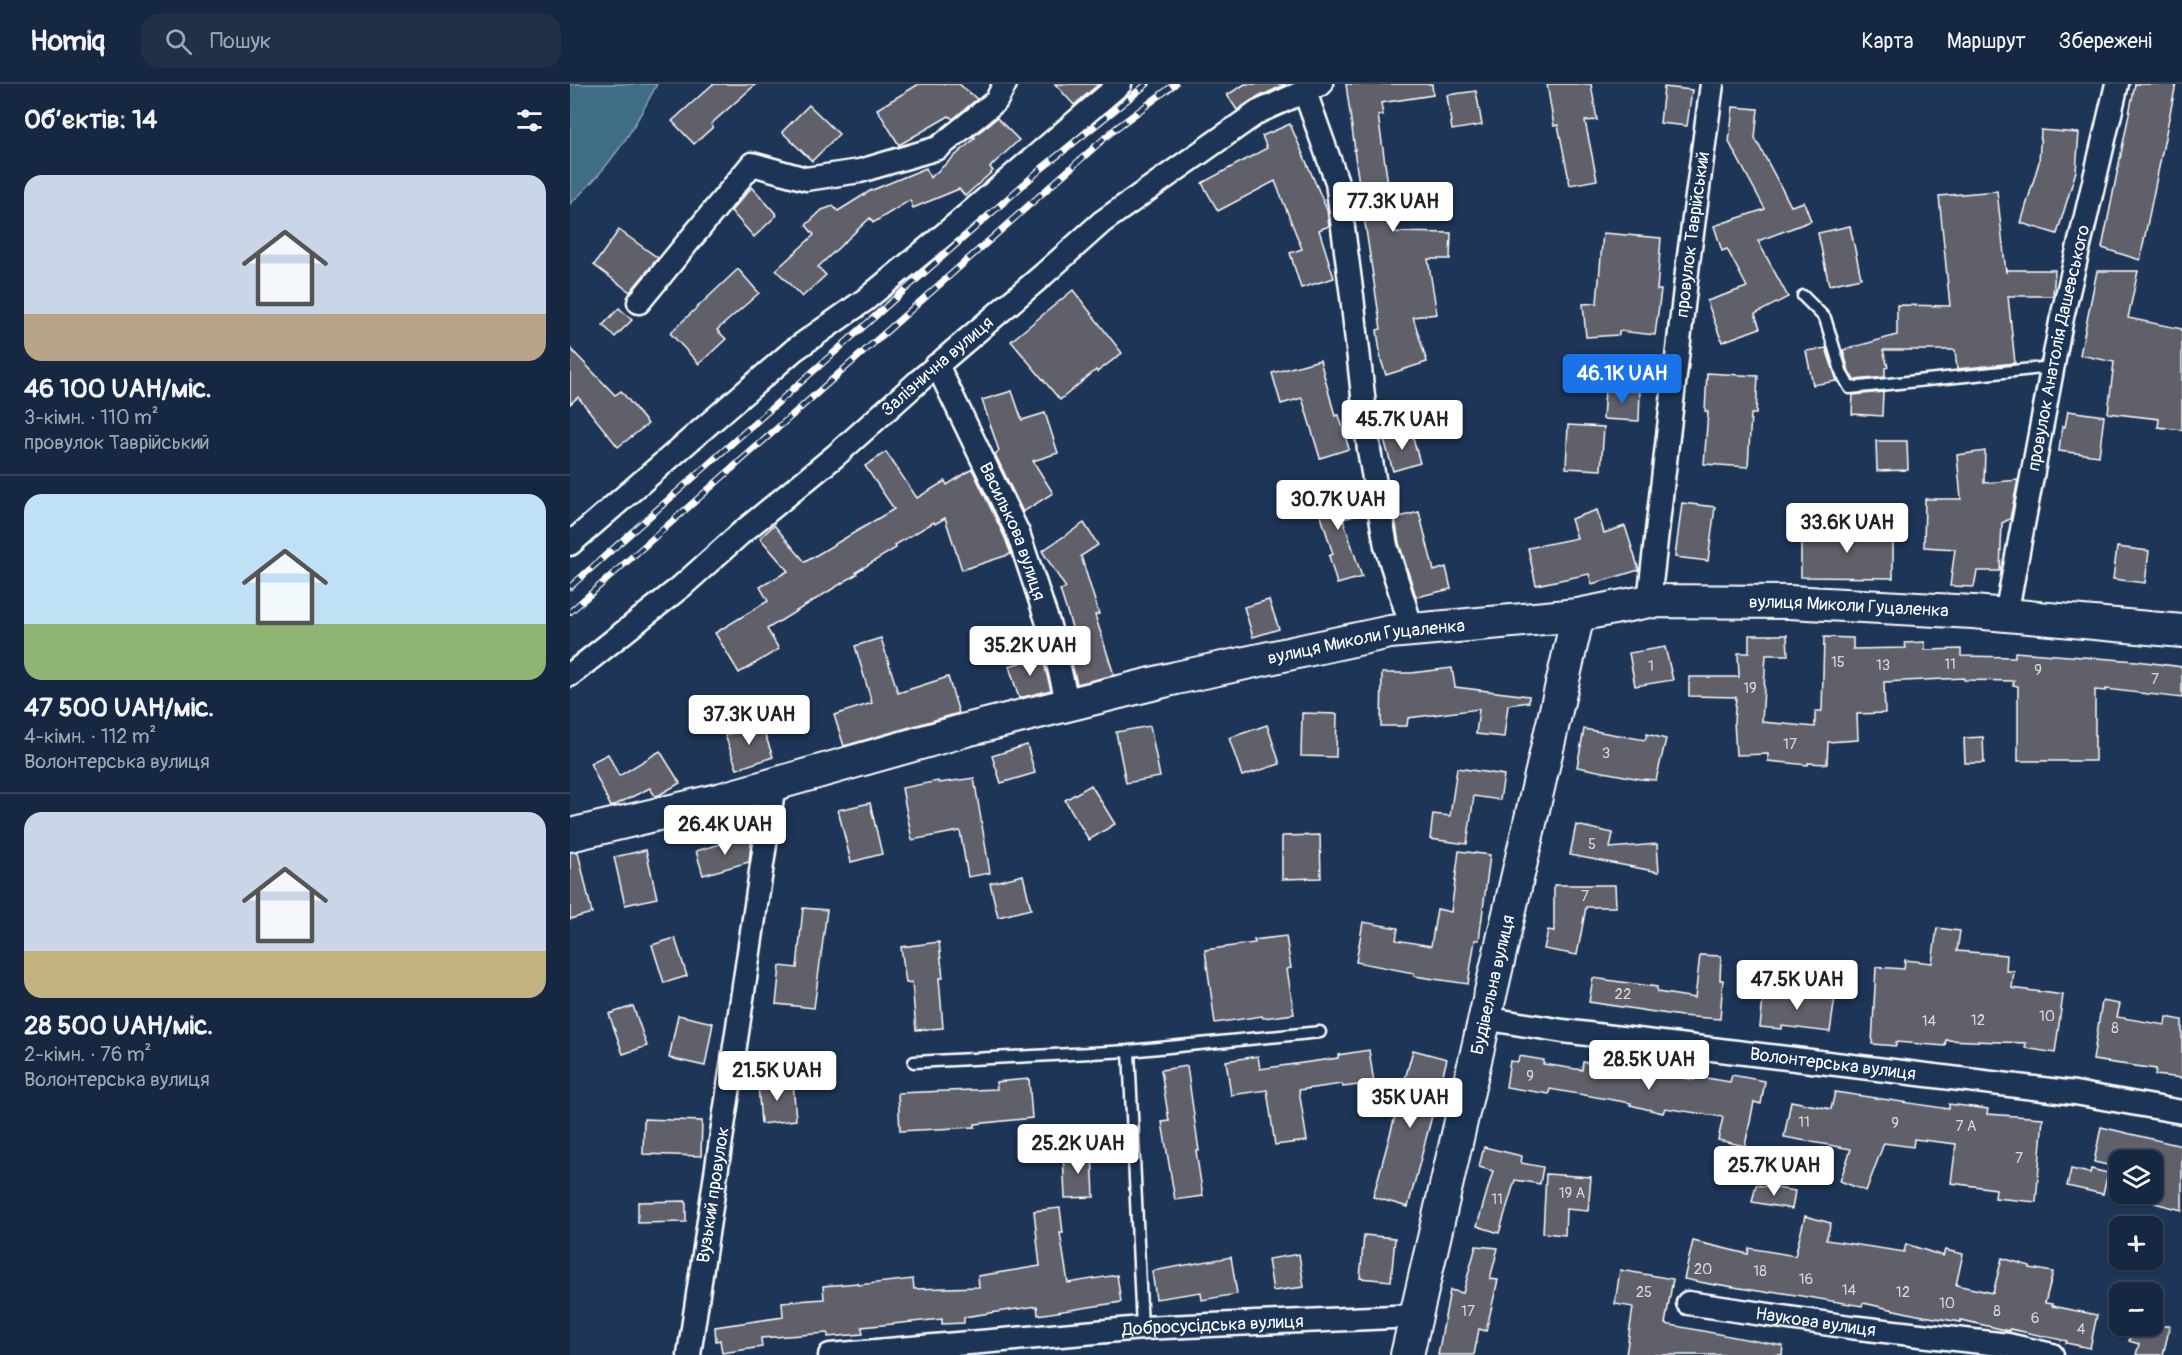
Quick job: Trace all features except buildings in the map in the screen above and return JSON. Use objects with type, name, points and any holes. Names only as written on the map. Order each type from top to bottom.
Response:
[{"type":"street","points":[[639,302],[752,164],[806,179],[860,171],[938,148],[996,101],[1005,84]]},
{"type":"street","points":[[570,544],[794,350],[865,300],[1120,84]]},
{"type":"street","name":"провулок Таврійський","points":[[1649,601],[1688,263],[1712,84]]},
{"type":"street","name":"провулок Анатолія Дашевського","points":[[2006,615],[2061,322],[2117,84]]},
{"type":"street","points":[[1313,88],[1337,182],[1369,450],[1386,546],[1412,629]]},
{"type":"street","name":"Залізнична вулиця","points":[[570,675],[682,586],[740,534],[836,456],[1102,222],[1258,112],[1313,88]]},
{"type":"street","name":"Василькова вулиця","points":[[937,365],[1018,533],[1049,626],[1068,705]]},
{"type":"street","name":"вулиця Миколи Гуцаленка","points":[[570,835],[774,784],[966,730],[1176,678],[1412,629],[1578,615],[1649,601],[1790,602],[2006,615],[2182,631]]},
{"type":"street","name":"Будівельна вулиця","points":[[1407,1355],[1578,615]]},
{"type":"street","name":"Вузький провулок","points":[[689,1355],[774,784]]},
{"type":"street","name":"Волонтерська вулиця","points":[[1484,1018],[1563,1031],[2075,1093],[2182,1112]]},
{"type":"street","name":"Наукова вулиця","points":[[1688,1303],[1850,1327],[2008,1346],[2052,1355]]},
{"type":"street","name":"Добросусідська вулиця","points":[[830,1355],[1142,1328],[1416,1316]]},
{"type":"lane","points":[[1803,296],[1825,318],[1842,374],[1850,388],[2052,367]]},
{"type":"lane","points":[[914,1062],[1130,1051],[1320,1032]]},
{"type":"lane","points":[[1130,1051],[1142,1328]]},
{"type":"water","points":[[570,84],[657,84],[620,148],[598,176],[570,204]]},
{"type":"railway","points":[[570,587],[1041,169],[1147,84]]},
{"type":"railway","points":[[570,612],[1115,129],[1175,84]]}]
